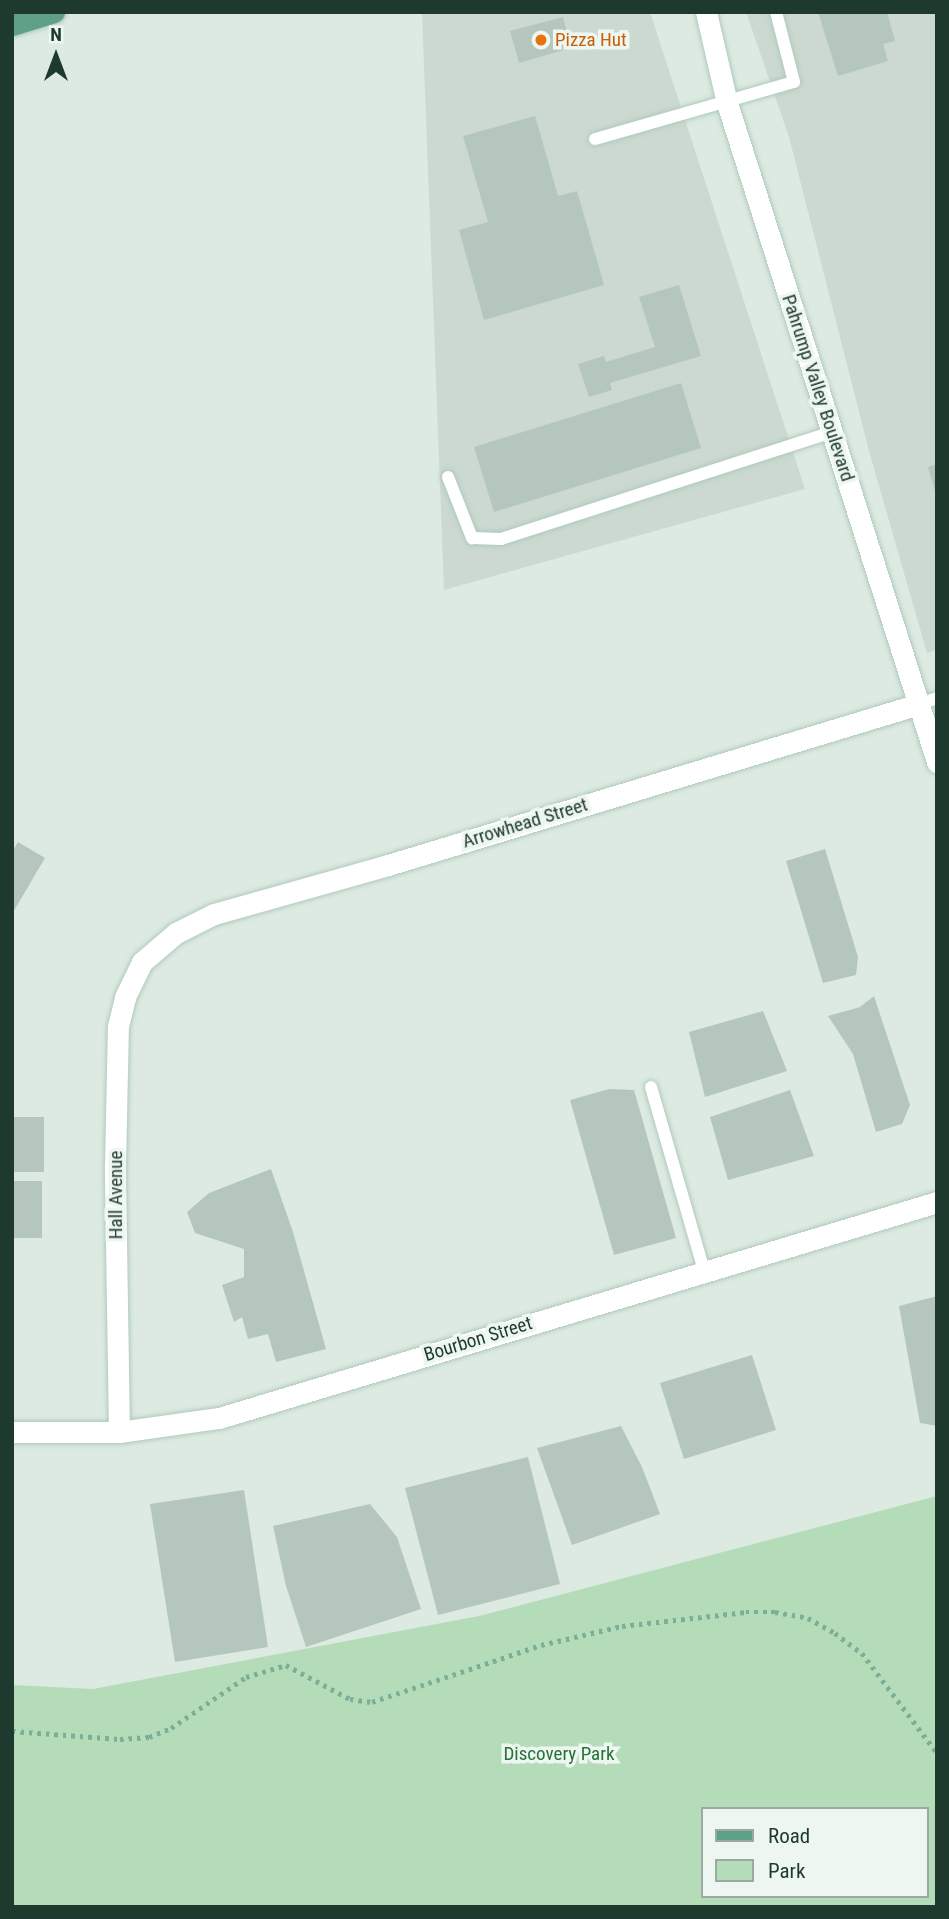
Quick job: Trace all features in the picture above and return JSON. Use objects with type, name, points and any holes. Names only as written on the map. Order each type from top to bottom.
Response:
[{"type":"main road","points":[[12,25],[54,12]]},
{"type":"street","name":"Pahrump Valley Boulevard","points":[[706,12],[727,103],[832,432],[928,701],[937,762]]},
{"type":"street","name":"Arrowhead Street","points":[[142,962],[176,933],[214,914],[388,865],[928,701]]},
{"type":"street","name":"Hall Avenue","points":[[119,1432],[115,1166],[118,1027],[125,997],[142,962]]},
{"type":"street","name":"Bourbon Street","points":[[12,1432],[119,1432],[219,1418],[937,1202]]},
{"type":"lane","points":[[595,139],[794,82],[776,12]]},
{"type":"lane","points":[[448,477],[472,538],[500,539],[832,432]]},
{"type":"lane","points":[[651,1087],[704,1271]]},
{"type":"path","points":[[12,1731],[120,1739],[149,1737],[171,1728],[246,1677],[286,1665],[350,1699],[372,1702],[517,1652],[622,1626],[746,1612],[775,1612],[808,1618],[862,1653],[937,1753]]},
{"type":"shaded area","points":[[422,12],[650,12],[805,489],[444,590]]},
{"type":"shaded area","points":[[746,12],[937,12],[937,650],[927,653],[869,451],[789,137]]},
{"type":"green space","name":"Discovery Park","points":[[937,1496],[937,1907],[12,1907],[12,1685],[93,1689],[479,1616]]},
{"type":"building","points":[[818,12],[887,12],[895,41],[883,44],[888,61],[838,76]]},
{"type":"building","name":"Pizza Hut","points":[[563,17],[571,48],[519,63],[510,31]]},
{"type":"building","points":[[535,116],[558,196],[577,191],[604,285],[484,320],[459,230],[488,222],[463,136]]},
{"type":"building","points":[[679,285],[701,356],[610,383],[612,390],[589,397],[578,364],[604,356],[606,362],[655,347],[639,297]]},
{"type":"building","points":[[681,383],[701,448],[494,512],[474,447]]},
{"type":"building","points":[[937,464],[937,495],[936,495],[928,467]]},
{"type":"building","points":[[18,842],[45,858],[12,914],[12,852]]},
{"type":"building","points":[[825,849],[858,957],[856,975],[823,983],[786,861]]},
{"type":"building","points":[[874,996],[910,1105],[902,1124],[876,1132],[853,1054],[828,1016],[860,1007]]},
{"type":"building","points":[[763,1011],[787,1071],[705,1097],[689,1032]]},
{"type":"building","points":[[609,1089],[634,1090],[676,1238],[614,1255],[570,1100]]},
{"type":"building","points":[[790,1090],[814,1156],[728,1180],[710,1117]]},
{"type":"building","points":[[12,1117],[44,1117],[44,1172],[14,1172]]},
{"type":"building","points":[[271,1169],[293,1232],[326,1349],[276,1362],[268,1334],[248,1339],[242,1317],[234,1322],[222,1285],[244,1277],[244,1249],[195,1233],[187,1212],[209,1193]]},
{"type":"building","points":[[13,1181],[42,1181],[42,1238],[12,1238]]},
{"type":"building","points":[[937,1296],[937,1426],[920,1423],[899,1306]]},
{"type":"building","points":[[752,1355],[776,1430],[684,1459],[660,1383]]},
{"type":"building","points":[[621,1426],[642,1467],[660,1514],[572,1545],[537,1448]]},
{"type":"building","points":[[528,1457],[560,1584],[438,1615],[405,1488]]},
{"type":"building","points":[[244,1490],[268,1647],[175,1662],[150,1504]]},
{"type":"building","points":[[370,1504],[397,1537],[421,1609],[306,1647],[286,1586],[273,1526]]},
{"type":"place","name":"Pizza Hut","points":[[541,40]]}]
